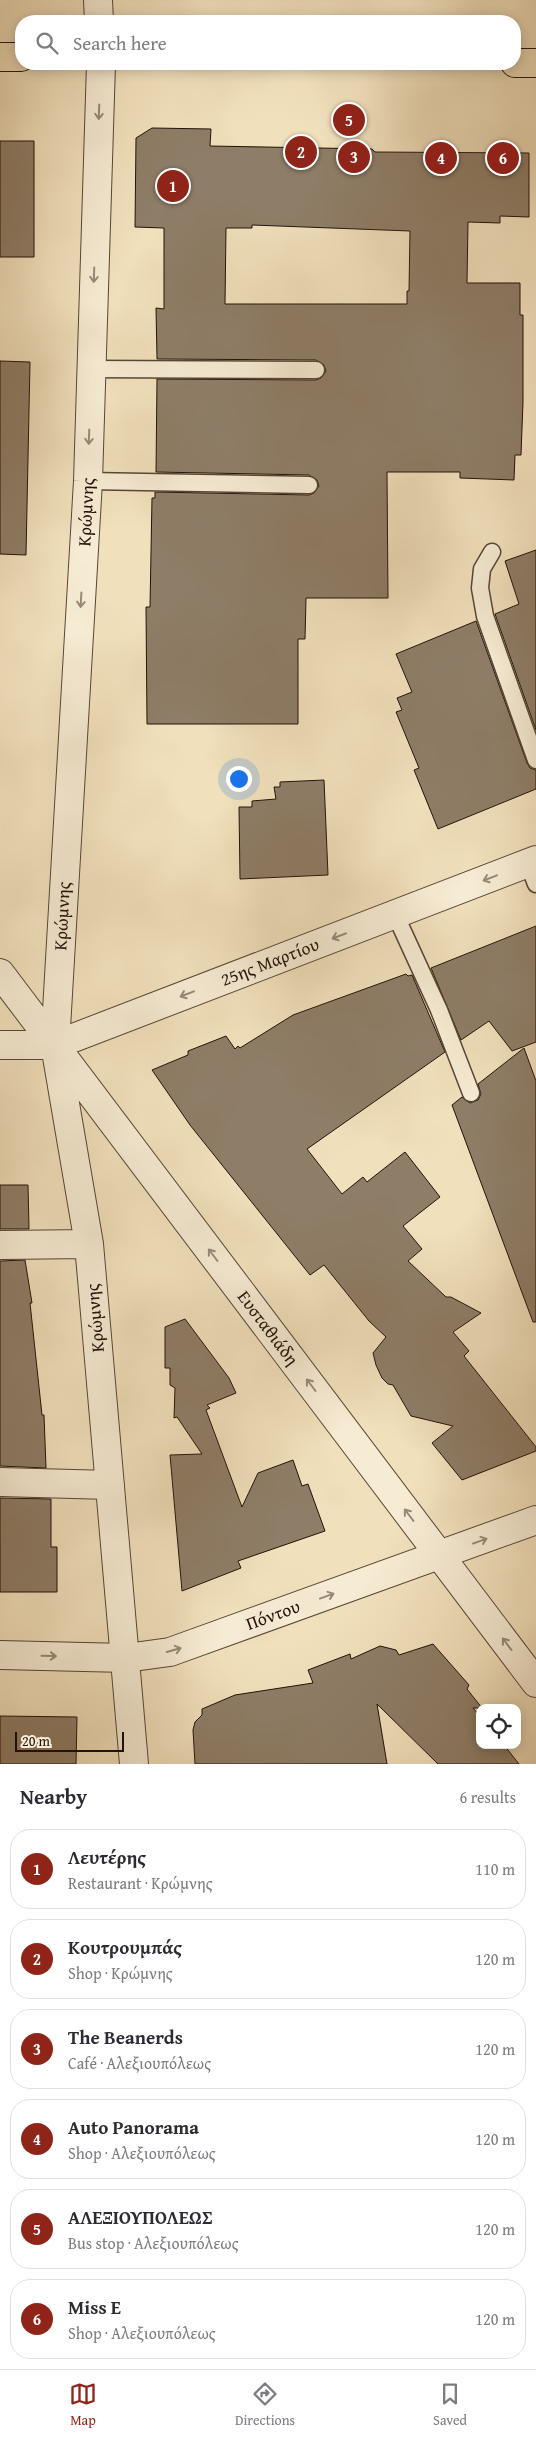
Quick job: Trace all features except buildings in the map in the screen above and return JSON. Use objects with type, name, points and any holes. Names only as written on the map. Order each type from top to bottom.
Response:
[{"type":"main road","points":[[0,57],[15,57]]},
{"type":"main road","points":[[521,63],[536,63]]},
{"type":"street","points":[[98,0],[99,15]]},
{"type":"street","name":"Κρώμνης","points":[[101,70],[88,482],[55,1045],[89,1244],[134,1764]]},
{"type":"street","name":"25ης Μαρτίου","points":[[0,1045],[55,1045],[395,914],[533,869]]},
{"type":"street","name":"Ευσταθιάδη","points":[[0,973],[536,1683]]},
{"type":"street","points":[[0,1245],[89,1244]]},
{"type":"street","points":[[0,1482],[110,1484]]},
{"type":"street","name":"Πόντου","points":[[0,1655],[126,1658],[170,1652],[536,1520]]},
{"type":"lane","points":[[92,369],[316,370]]},
{"type":"lane","points":[[88,482],[309,485]]},
{"type":"lane","points":[[492,552],[482,569],[480,588],[485,616],[536,760]]},
{"type":"lane","points":[[395,914],[439,1010],[471,1093]]},
{"type":"place","name":"ΑΛΕΞΙΟΥΠΟΛΕΩΣ","points":[[349,120]]},
{"type":"place","name":"Κουτρουμπάς","points":[[301,152]]},
{"type":"place","name":"The Beanerds","points":[[354,157]]},
{"type":"place","name":"Auto Panorama","points":[[441,158]]},
{"type":"place","name":"Miss E","points":[[503,158]]},
{"type":"place","name":"Λευτέρης","points":[[173,186]]}]
